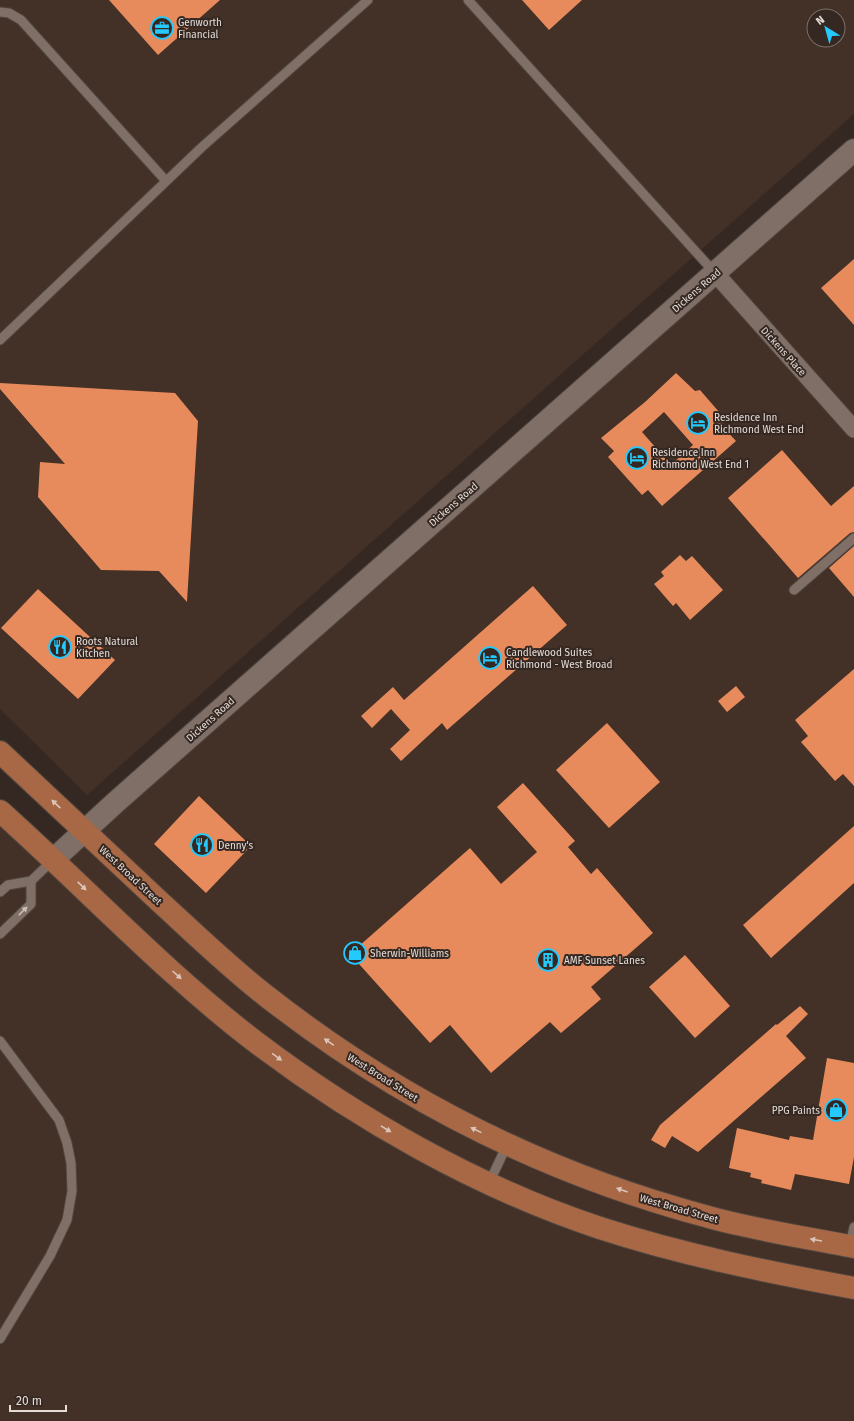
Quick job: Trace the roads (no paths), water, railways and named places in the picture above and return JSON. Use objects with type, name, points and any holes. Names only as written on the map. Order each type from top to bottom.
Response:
[{"type":"main road","name":"Dickens Road","points":[[54,860],[84,831],[854,150]]},
{"type":"main road","name":"West Broad Street","points":[[0,752],[211,948],[289,1014],[344,1053],[395,1085],[456,1120],[507,1144],[588,1178],[640,1197],[706,1217],[771,1232],[853,1240]]},
{"type":"main road","points":[[0,811],[176,974],[256,1042],[311,1081],[369,1118],[429,1152],[489,1183],[581,1221],[647,1242],[746,1268],[854,1288]]},
{"type":"street","name":"Dickens Place","points":[[715,273],[854,428]]},
{"type":"lane","points":[[0,340],[202,147],[368,0]]},
{"type":"lane","points":[[468,0],[715,273]]},
{"type":"lane","points":[[0,12],[9,14],[21,20],[166,181]]},
{"type":"lane","points":[[794,590],[854,538]]},
{"type":"lane","points":[[0,892],[8,885],[31,882],[54,860]]},
{"type":"lane","points":[[0,934],[31,904],[31,882]]},
{"type":"lane","points":[[0,1041],[59,1120],[67,1143],[71,1164],[72,1191],[67,1220],[50,1256],[0,1339]]},
{"type":"lane","points":[[489,1183],[507,1144]]},
{"type":"place","name":"Genworth Financial","points":[[162,28]]},
{"type":"place","name":"Residence Inn Richmond West End","points":[[698,423]]},
{"type":"place","name":"Residence Inn Richmond West End 1","points":[[637,458]]},
{"type":"place","name":"Roots Natural Kitchen","points":[[60,647]]},
{"type":"place","name":"Candlewood Suites Richmond - West Broad","points":[[490,658]]},
{"type":"place","name":"Denny's","points":[[202,845]]},
{"type":"place","name":"Sherwin-Williams","points":[[355,953]]},
{"type":"place","name":"AMF Sunset Lanes","points":[[548,960]]},
{"type":"place","name":"PPG Paints","points":[[836,1110]]}]
